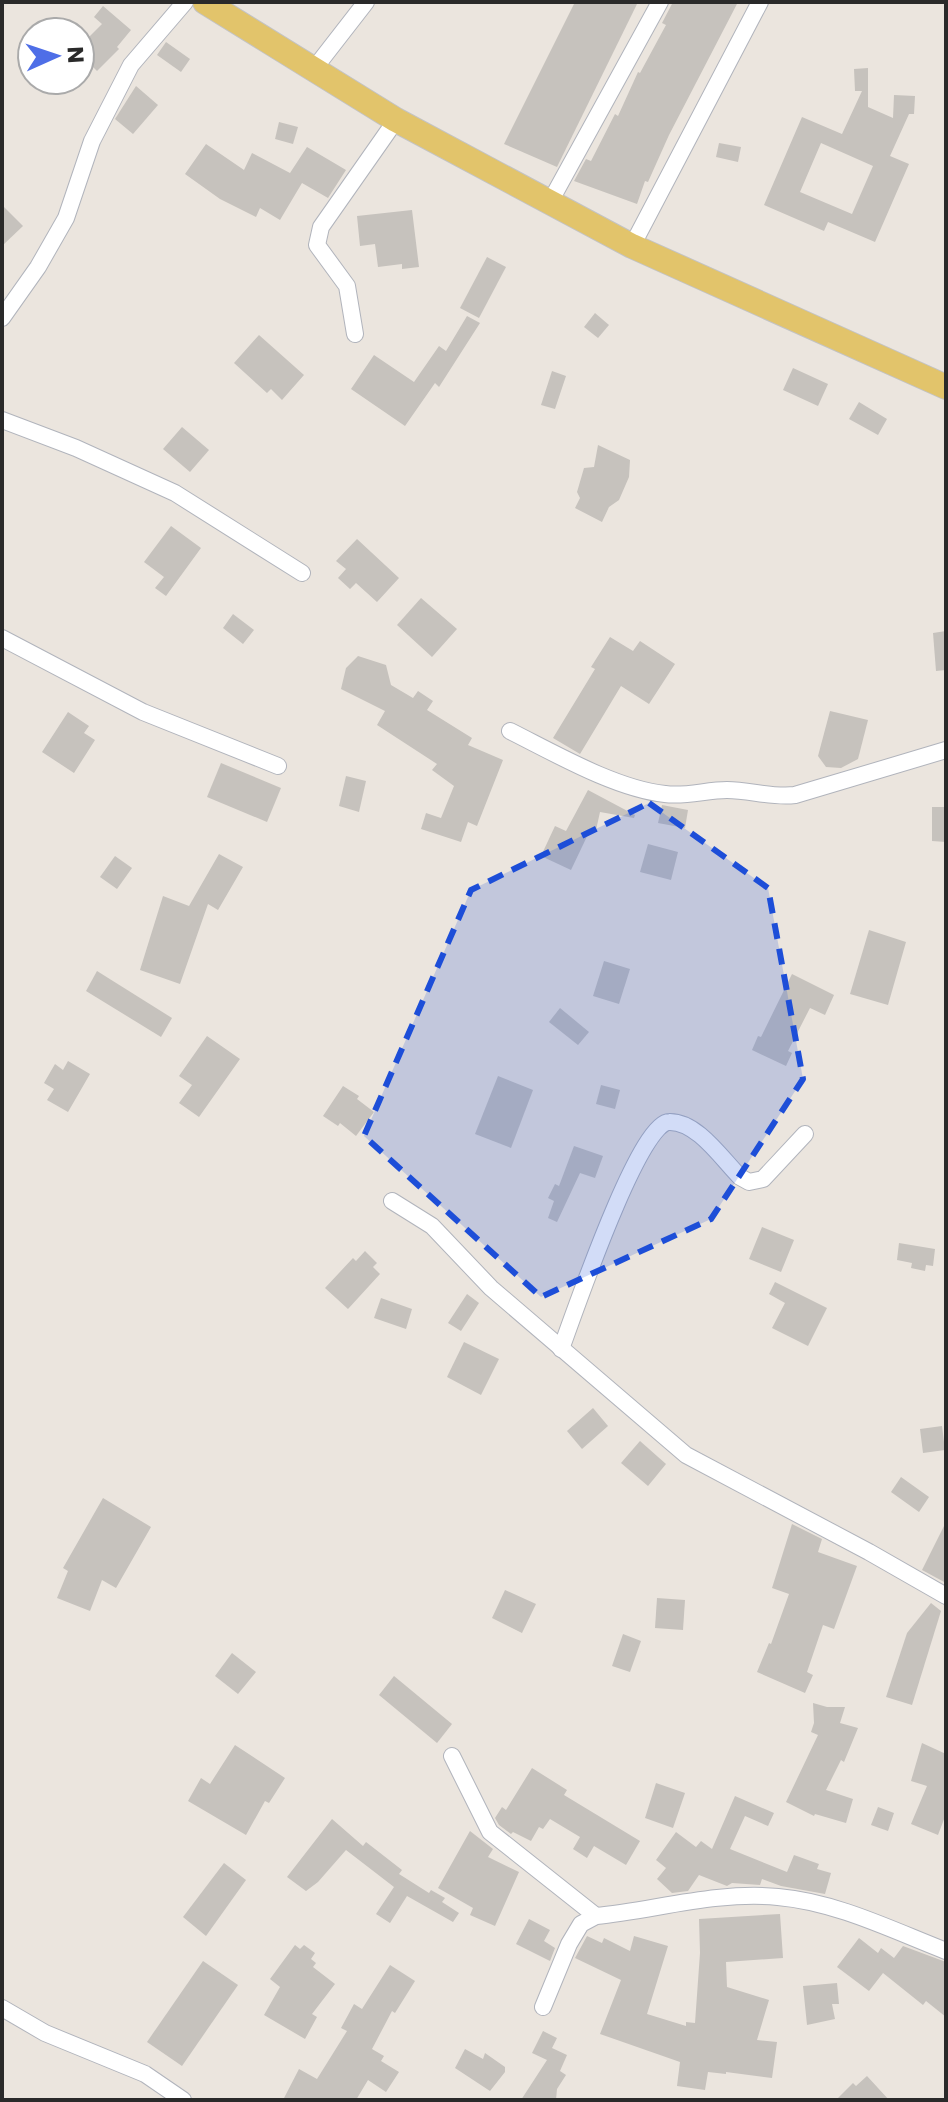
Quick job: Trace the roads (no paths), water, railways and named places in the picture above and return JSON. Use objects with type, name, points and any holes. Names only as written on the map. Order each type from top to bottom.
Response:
[{"type":"main road","points":[[205,2],[396,120],[632,246],[946,387]]},
{"type":"street","points":[[2,318],[38,267],[66,218],[92,141],[131,65],[185,2]]},
{"type":"street","points":[[314,69],[366,2]]},
{"type":"street","points":[[550,202],[660,2]]},
{"type":"street","points":[[632,246],[760,2]]},
{"type":"street","points":[[355,334],[347,286],[317,245],[317,237],[396,120]]},
{"type":"street","points":[[2,420],[76,448],[175,493],[302,573]]},
{"type":"street","points":[[2,638],[143,712],[278,766]]},
{"type":"street","points":[[510,731],[580,766],[665,794],[728,790],[782,797],[795,795],[946,750]]},
{"type":"street","points":[[561,1349],[613,1213],[639,1156],[657,1127],[672,1122],[690,1128],[749,1182],[763,1179],[805,1134]]},
{"type":"street","points":[[392,1201],[432,1226],[491,1288],[686,1455],[946,1596]]},
{"type":"street","points":[[452,1756],[490,1832],[596,1916]]},
{"type":"street","points":[[543,2007],[569,1944],[581,1924],[596,1916],[732,1897],[776,1896],[822,1904],[946,1951]]},
{"type":"street","points":[[2,2008],[45,2033],[145,2074],[183,2100]]}]
